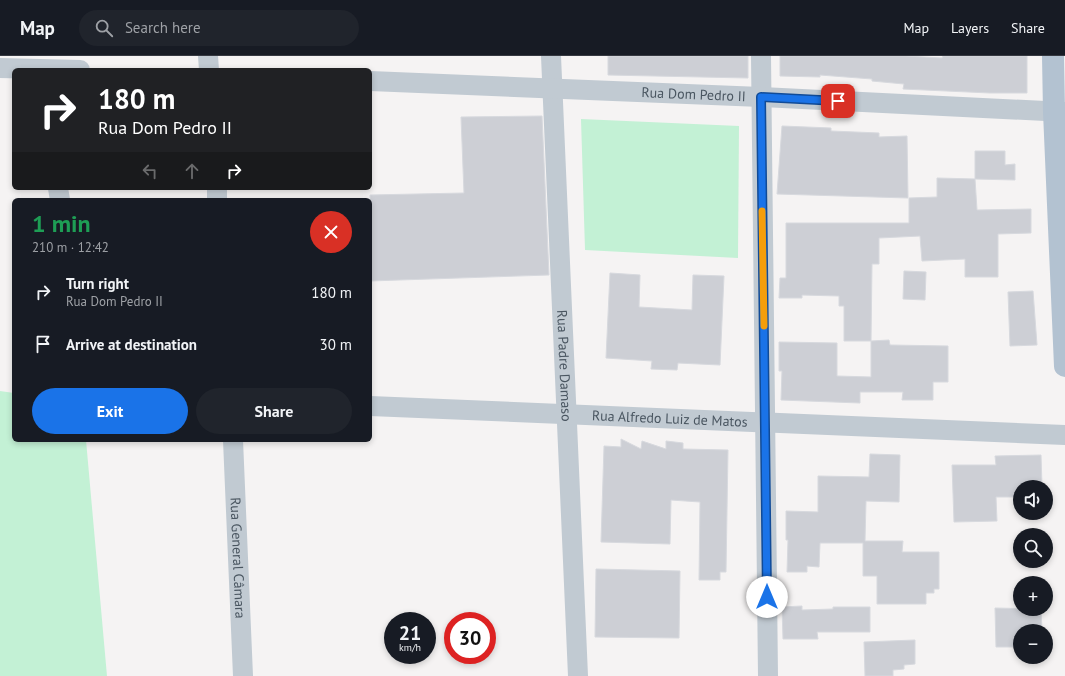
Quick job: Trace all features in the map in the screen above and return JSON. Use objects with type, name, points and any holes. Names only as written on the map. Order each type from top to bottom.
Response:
[{"type":"main road","points":[[1053,56],[1060,112],[1065,366]]},
{"type":"street","points":[[208,56],[209,68]]},
{"type":"street","name":"Rua Padre Damaso","points":[[551,56],[578,676]]},
{"type":"street","points":[[761,56],[768,676]]},
{"type":"street","points":[[0,68],[44,65],[66,68]]},
{"type":"street","name":"Rua Dom Pedro II","points":[[372,81],[552,87],[1060,112]]},
{"type":"street","name":"Rua Alfredo Luiz de Matos","points":[[372,406],[1065,435]]},
{"type":"street","name":"Rua General Câmara","points":[[233,442],[243,676]]},
{"type":"green space","points":[[581,119],[739,126],[738,258],[585,250]]},
{"type":"green space","points":[[0,391],[12,393],[12,442],[86,442],[107,676],[0,676]]},
{"type":"building","points":[[608,56],[748,56],[748,78],[608,75]]},
{"type":"building","points":[[780,56],[906,56],[942,58],[943,56],[1027,56],[1027,93],[903,89],[904,84],[872,81],[872,79],[820,75],[820,77],[780,76]]},
{"type":"building","points":[[542,116],[549,275],[372,281],[372,198],[370,198],[370,195],[464,193],[461,117]]},
{"type":"building","points":[[782,126],[831,128],[831,131],[879,133],[879,137],[907,136],[908,198],[777,194]]},
{"type":"building","points":[[975,151],[1005,151],[1005,165],[1015,164],[1015,180],[975,179]]},
{"type":"building","points":[[937,178],[975,179],[977,210],[1031,209],[1031,233],[998,234],[998,277],[965,277],[965,259],[922,261],[920,236],[879,238],[879,264],[872,264],[871,341],[844,341],[844,306],[839,306],[839,296],[802,295],[802,298],[779,298],[780,278],[786,278],[786,223],[909,223],[909,198],[937,197]]},
{"type":"building","points":[[904,271],[926,272],[925,300],[903,299]]},
{"type":"building","points":[[610,273],[640,275],[639,307],[692,310],[693,275],[724,276],[720,365],[678,363],[677,370],[651,369],[652,361],[606,358]]},
{"type":"building","points":[[1033,291],[1037,345],[1010,346],[1008,292]]},
{"type":"building","points":[[889,340],[890,345],[948,346],[948,382],[933,382],[933,400],[902,400],[903,392],[860,392],[860,403],[781,400],[782,371],[779,371],[779,342],[837,343],[837,376],[871,377],[871,341]]},
{"type":"building","points":[[621,439],[641,449],[642,441],[666,449],[666,441],[683,443],[683,449],[728,450],[726,572],[720,572],[720,580],[699,580],[700,502],[671,500],[670,544],[601,542],[604,446],[621,447]]},
{"type":"building","points":[[870,454],[900,455],[899,502],[866,501],[865,541],[903,541],[902,552],[939,552],[939,589],[934,589],[934,593],[926,593],[926,604],[877,604],[877,576],[863,576],[863,543],[820,543],[819,567],[807,566],[807,572],[787,572],[788,540],[786,540],[786,511],[818,512],[818,476],[869,477]]},
{"type":"building","points":[[1041,455],[1042,480],[1013,480],[1013,497],[996,497],[997,521],[954,522],[952,465],[996,465],[995,456]]},
{"type":"building","points":[[596,569],[680,571],[679,638],[595,637]]},
{"type":"building","points":[[802,606],[802,610],[833,609],[833,607],[870,607],[870,632],[817,632],[818,639],[783,639],[782,607]]},
{"type":"building","points":[[995,608],[1013,608],[1013,616],[1041,616],[1042,624],[1013,624],[1013,647],[996,647]]},
{"type":"building","points":[[915,640],[915,664],[904,665],[904,669],[893,670],[893,676],[865,676],[864,642]]},
{"type":"slow traffic","points":[[762,211],[764,326]]},
{"type":"route","points":[[767,597],[761,97],[838,101]]}]
